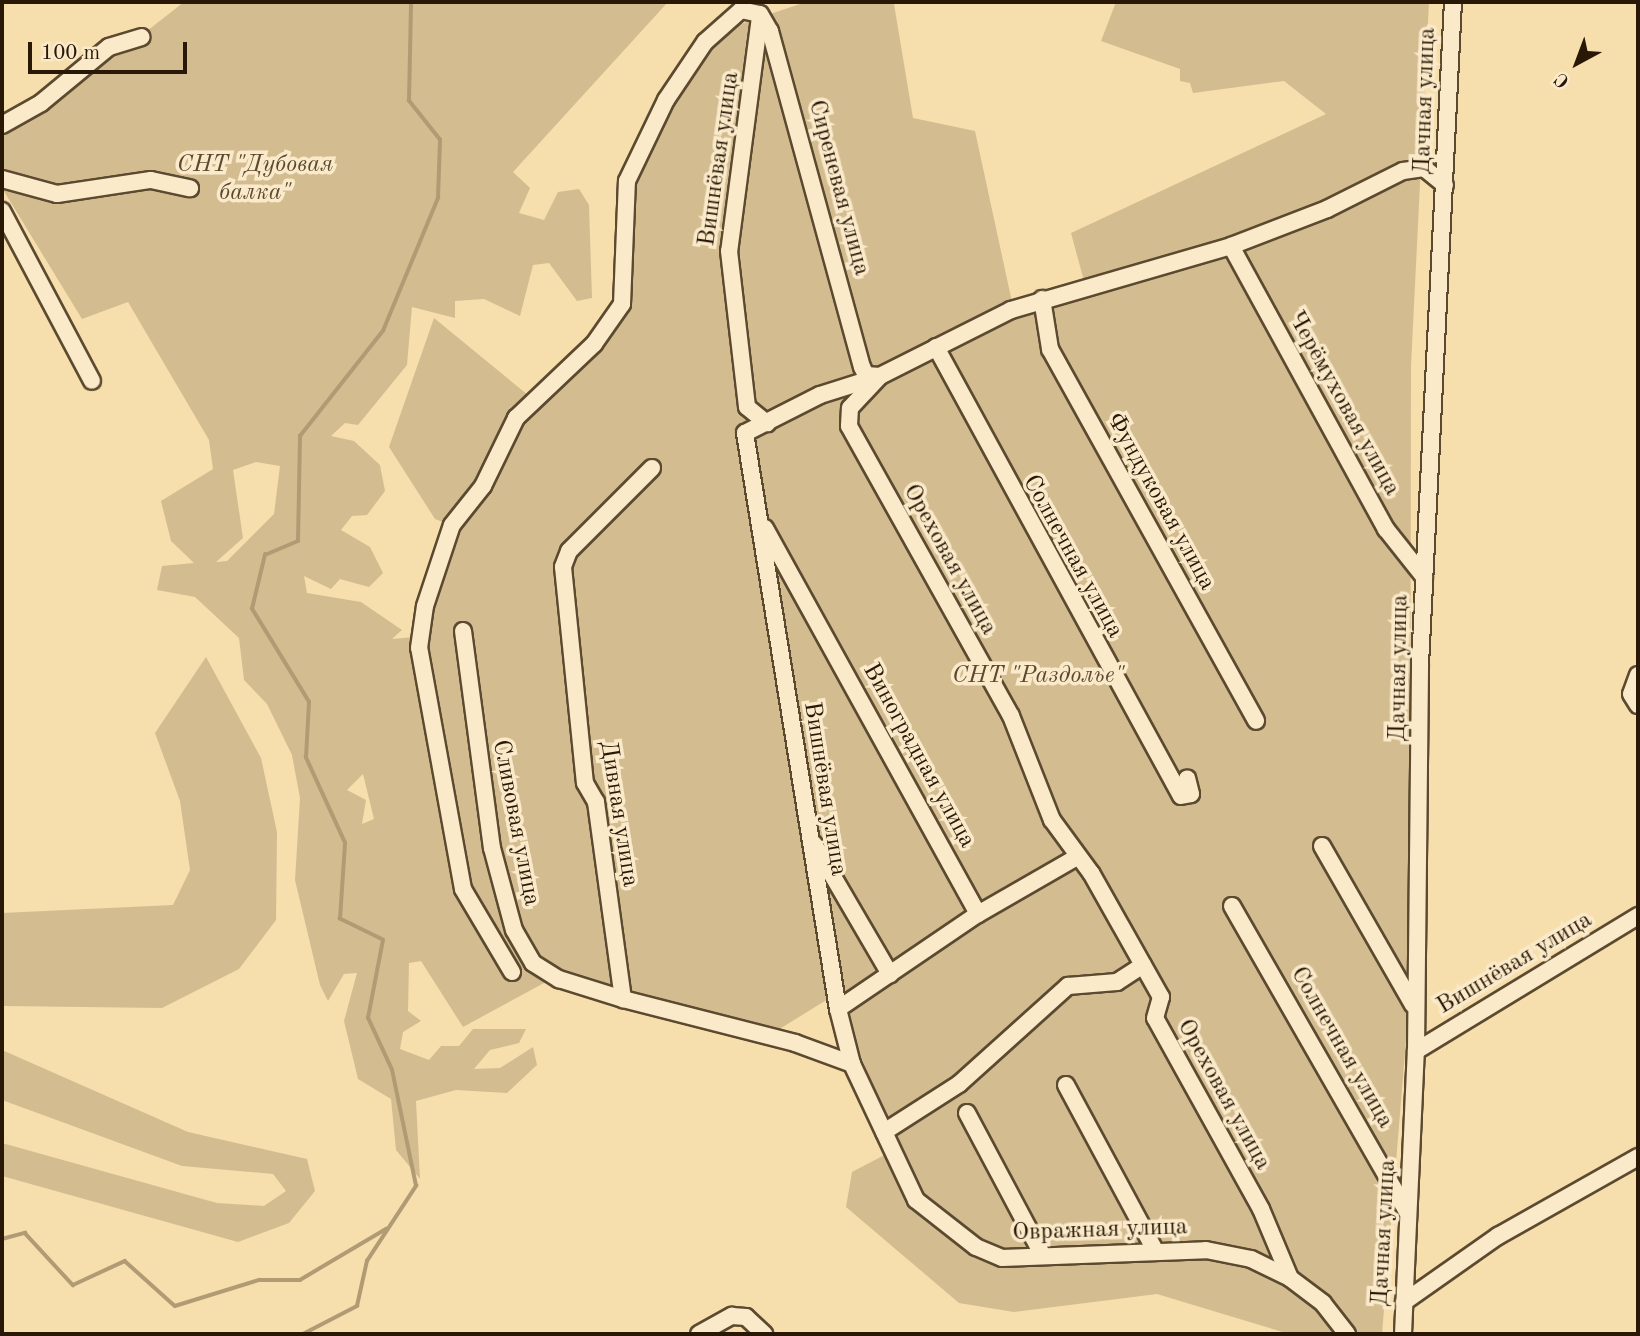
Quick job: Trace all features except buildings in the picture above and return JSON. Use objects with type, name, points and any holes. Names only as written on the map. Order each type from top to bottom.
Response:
[{"type":"street","name":"Дачная улица","points":[[1403,1334],[1416,1051],[1424,577],[1453,2]]},
{"type":"street","name":"Сиреневая улица","points":[[755,10],[821,203],[862,367],[866,375],[880,376]]},
{"type":"street","name":"Вишнёвая улица","points":[[755,10],[729,251],[747,407],[767,423]]},
{"type":"street","points":[[512,972],[463,889],[419,648],[425,606],[452,525],[483,486],[516,418],[594,344],[622,304],[627,181],[666,100],[705,42],[755,10]]},
{"type":"street","points":[[2,125],[41,103],[109,47],[142,37]]},
{"type":"street","name":"Ореховая улица","points":[[1290,1278],[1261,1209],[1155,1018],[1161,997],[1052,820],[1011,716],[849,426],[850,408],[880,376],[936,347],[1042,299],[1231,246],[1327,209],[1403,171],[1424,168],[1445,185]]},
{"type":"street","points":[[2,179],[57,194],[151,180],[190,188]]},
{"type":"street","points":[[2,211],[92,381]]},
{"type":"street","name":"Черёмуховая улица","points":[[1231,246],[1385,529],[1424,577]]},
{"type":"street","name":"Фундуковая улица","points":[[1042,299],[1050,349],[1256,721]]},
{"type":"street","name":"Солнечная улица","points":[[936,347],[1181,796],[1191,794],[1187,778]]},
{"type":"street","name":"Вишнёвая улица","points":[[852,1064],[838,1009],[745,433],[820,395],[880,376]]},
{"type":"street","name":"Дивная улица","points":[[623,999],[596,802],[585,783],[563,567],[569,551],[652,468]]},
{"type":"street","name":"Виноградная улица","points":[[760,520],[978,914]]},
{"type":"street","name":"Сливовая улица","points":[[463,631],[492,848],[514,930],[542,968],[623,999]]},
{"type":"street","points":[[1635,699],[1638,675]]},
{"type":"street","points":[[809,836],[890,974]]},
{"type":"street","points":[[1322,846],[1415,1009]]},
{"type":"street","points":[[838,1009],[978,914],[1077,857]]},
{"type":"street","name":"Солнечная улица","points":[[1232,906],[1408,1214]]},
{"type":"street","name":"Вишнёвая улица","points":[[1416,1051],[1638,916]]},
{"type":"street","points":[[884,1132],[959,1084],[1068,986],[1117,982],[1143,965]]},
{"type":"street","points":[[623,999],[739,1033],[795,1042],[852,1064]]},
{"type":"street","name":"Овражная улица","points":[[852,1064],[916,1200],[944,1225],[1002,1258],[1155,1250],[1251,1259],[1290,1278]]},
{"type":"street","points":[[1066,1085],[1155,1250]]},
{"type":"street","points":[[967,1113],[1043,1256]]},
{"type":"street","points":[[1404,1302],[1498,1236],[1638,1157]]},
{"type":"street","points":[[1290,1278],[1323,1303],[1347,1334]]},
{"type":"street","points":[[699,1334],[732,1316],[746,1317],[764,1334]]},
{"type":"green space","name":"СНТ \"Раздолье\"","points":[[184,2],[668,2],[513,172],[530,188],[519,213],[544,220],[558,192],[579,189],[589,205],[592,298],[577,301],[549,263],[533,265],[520,316],[484,299],[455,301],[455,318],[412,307],[407,365],[358,425],[345,423],[331,436],[354,441],[380,465],[385,491],[367,515],[352,516],[341,530],[370,547],[383,573],[369,587],[340,579],[331,589],[304,576],[307,593],[361,602],[402,630],[392,639],[414,637],[448,524],[435,519],[389,447],[434,318],[534,400],[624,311],[633,185],[670,104],[723,30],[806,2],[894,4],[913,118],[975,131],[1012,302],[1084,281],[1071,233],[1326,114],[1284,81],[1193,93],[1190,83],[1180,81],[1180,69],[1101,41],[1116,2],[1429,2],[1411,366],[1410,991],[1382,1334],[1289,1334],[1157,1294],[1014,1312],[959,1303],[846,1207],[852,1172],[898,1148],[836,994],[778,1030],[557,976],[463,1027],[421,961],[409,963],[408,1011],[421,1021],[403,1032],[400,1049],[429,1060],[441,1046],[459,1046],[473,1029],[526,1029],[519,1043],[490,1050],[474,1069],[500,1068],[533,1047],[537,1065],[507,1093],[456,1090],[416,1101],[420,1179],[396,1150],[391,1099],[358,1079],[344,1021],[357,973],[344,974],[328,1001],[320,985],[295,880],[300,798],[292,755],[267,704],[244,680],[239,638],[195,597],[157,590],[162,566],[194,563],[171,541],[161,501],[213,469],[209,440],[128,302],[82,319],[2,188],[2,127],[69,92]],"holes":[[[256,462],[280,466],[274,514],[227,561],[216,562],[243,538],[233,470]],[[363,774],[374,819],[362,824],[366,800],[347,790]]]},
{"type":"green space","points":[[206,657],[261,758],[277,832],[276,920],[239,969],[162,1008],[2,1006],[2,913],[173,905],[190,870],[180,801],[155,733]]},
{"type":"green space","points":[[2,1050],[188,1132],[307,1159],[315,1191],[289,1223],[238,1242],[2,1176],[2,1143],[217,1203],[264,1206],[286,1191],[273,1174],[182,1166],[2,1100]]},
{"type":"waterway","points":[[303,1334],[357,1306],[367,1261],[416,1186],[392,1070],[368,1018],[383,940],[340,919],[345,843],[306,758],[309,702],[252,609],[265,555],[298,541],[300,436],[383,331],[438,198],[440,140],[409,101],[411,2]]},
{"type":"waterway","points":[[2,1239],[25,1233],[73,1285],[125,1261],[175,1306],[259,1280],[300,1280],[386,1229]]},
{"type":"park label","name":"СНТ \"Дубовая балка\"","points":[[255,180]]}]
